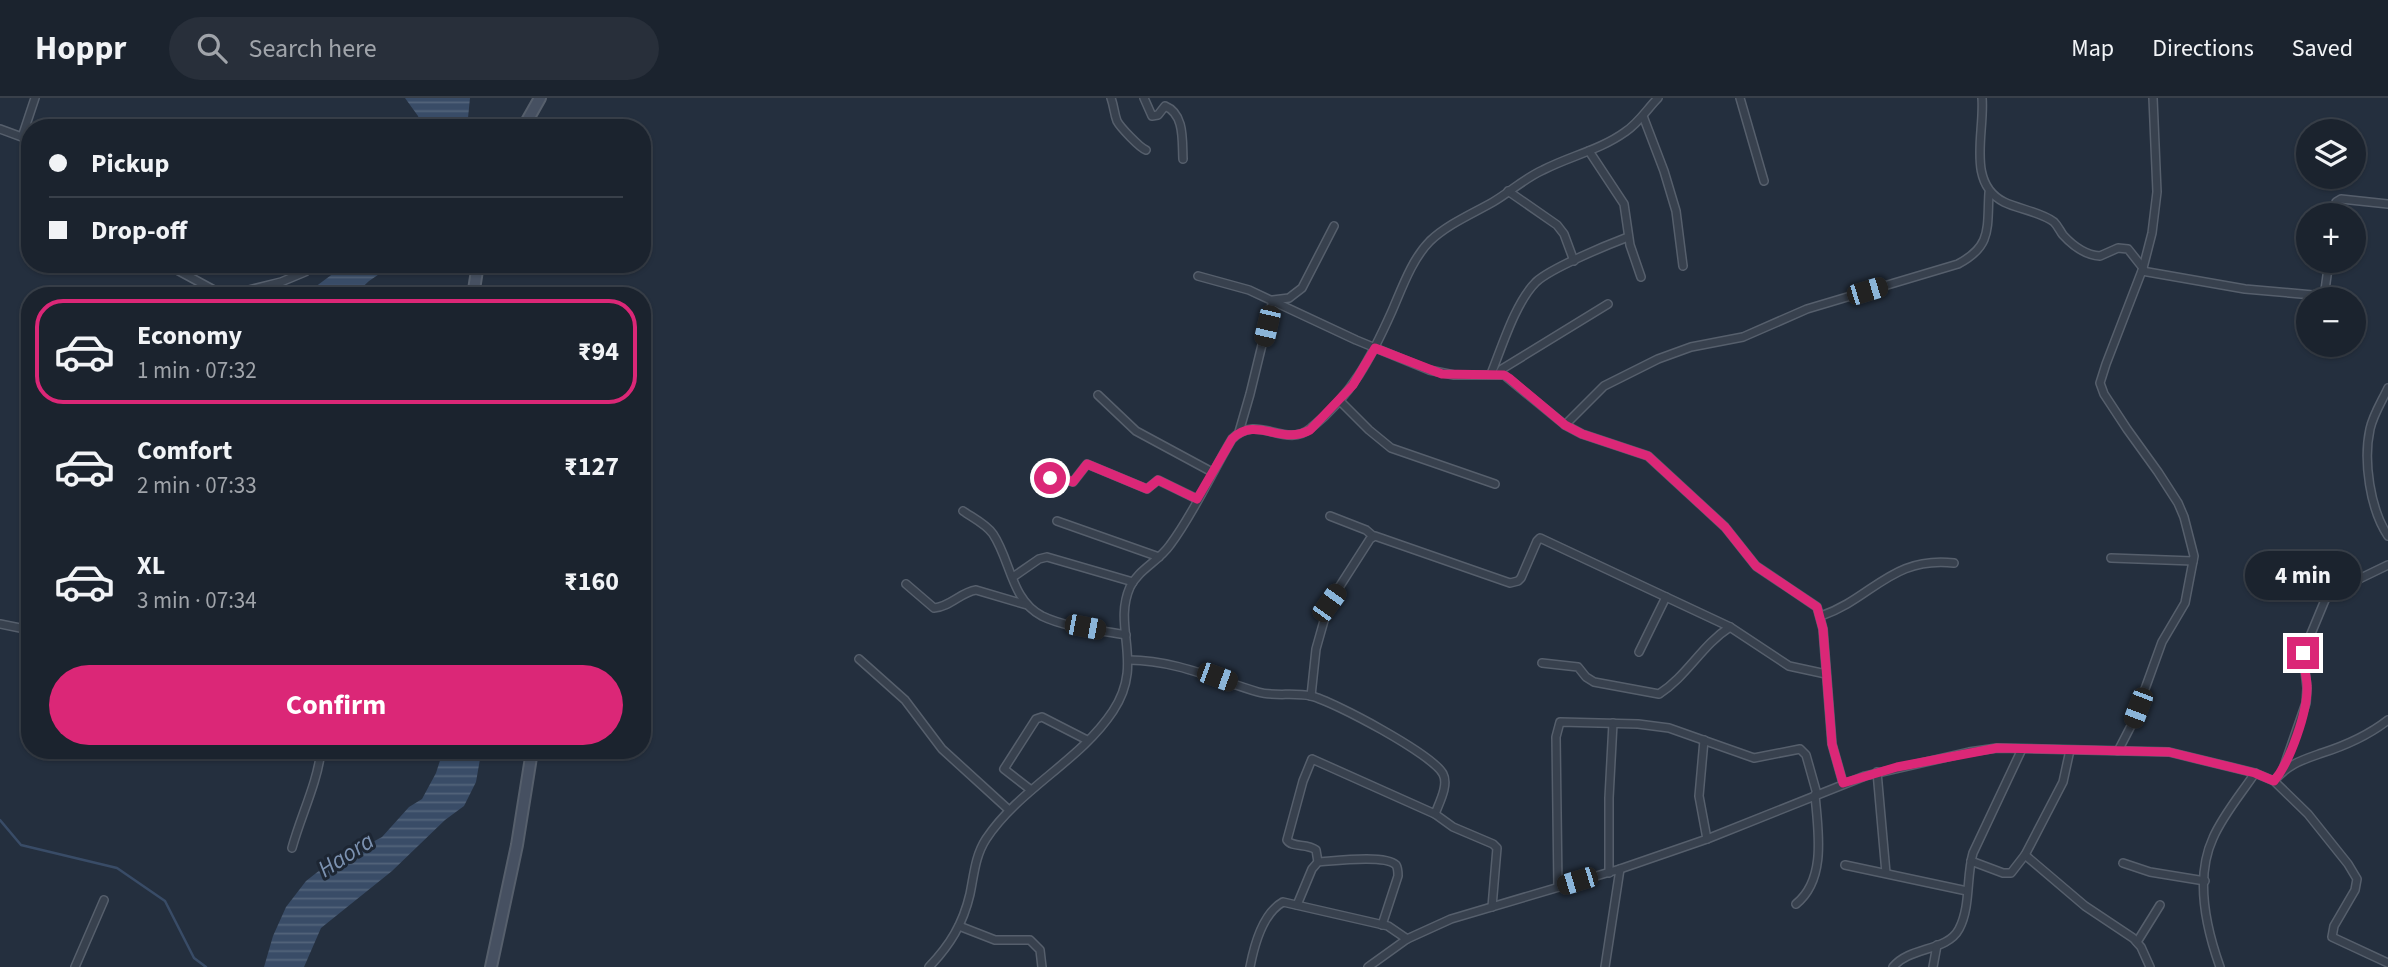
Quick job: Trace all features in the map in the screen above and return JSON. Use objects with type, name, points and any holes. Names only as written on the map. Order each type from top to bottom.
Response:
[{"type":"street","points":[[30,119],[35,98]]},
{"type":"street","points":[[528,119],[540,98]]},
{"type":"street","points":[[1111,98],[1118,124],[1131,135],[1138,146],[1146,150]]},
{"type":"street","points":[[1144,98],[1152,116],[1156,116],[1165,106],[1171,108],[1178,117],[1183,159]]},
{"type":"street","points":[[1239,432],[1252,429],[1277,434],[1302,434],[1310,430],[1340,401],[1363,371],[1408,274],[1427,244],[1444,230],[1543,170],[1624,134],[1658,98]]},
{"type":"street","points":[[1740,98],[1764,181]]},
{"type":"street","points":[[1565,425],[1604,386],[1658,359],[1691,347],[1743,337],[1807,309],[1958,264],[1973,256],[1982,246],[1986,232],[1989,193],[1982,177],[1980,157],[1982,98]]},
{"type":"street","points":[[2118,751],[2133,722],[2162,642],[2185,603],[2193,561],[2192,544],[2178,503],[2104,394],[2100,383],[2142,270],[2152,233],[2157,191],[2153,98]]},
{"type":"street","points":[[1643,116],[1676,211],[1683,266]]},
{"type":"street","points":[[0,130],[21,136]]},
{"type":"street","points":[[1589,150],[1624,204],[1628,237],[1641,277]]},
{"type":"street","points":[[1508,191],[1557,225],[1574,261]]},
{"type":"street","points":[[1989,193],[2004,202],[2053,221],[2068,240],[2084,252],[2100,256],[2118,248],[2128,249],[2138,260],[2142,270]]},
{"type":"street","points":[[2336,203],[2341,199],[2388,204]]},
{"type":"street","points":[[1273,300],[1289,298],[1302,288],[1334,226]]},
{"type":"street","points":[[1495,374],[1519,309],[1537,281],[1628,237]]},
{"type":"street","points":[[2142,270],[2245,289],[2313,295],[2325,290],[2327,273]]},
{"type":"street","points":[[183,273],[208,287]]},
{"type":"street","points":[[261,287],[303,273]]},
{"type":"street","points":[[1198,276],[1238,286],[1273,300],[1375,348],[1442,374],[1495,374],[1509,378],[1565,425],[1582,434],[1648,456],[1725,527],[1756,566],[1817,607],[1821,617],[1832,744],[1843,783]]},
{"type":"street","points":[[934,966],[959,926],[981,848],[1009,810],[1099,729],[1125,690],[1129,660],[1126,599],[1133,582],[1177,535],[1212,472],[1239,432],[1273,300]]},
{"type":"street","points":[[1495,374],[1608,304]]},
{"type":"street","points":[[2388,388],[2370,428],[2368,443],[2372,499],[2377,517],[2388,536]]},
{"type":"street","points":[[1098,395],[1136,431],[1212,472]]},
{"type":"street","points":[[1340,401],[1369,430],[1391,447],[1495,484]]},
{"type":"street","points":[[1046,481],[1057,476],[1073,482],[1087,464],[1147,489],[1158,480],[1197,499]]},
{"type":"street","points":[[963,511],[990,530],[1019,594],[1027,605],[1044,617],[1056,621],[1126,635]]},
{"type":"street","points":[[1330,516],[1366,530],[1373,536],[1510,583],[1521,578],[1540,538],[1730,627],[1789,666],[1826,674]]},
{"type":"street","points":[[1057,521],[1159,557]]},
{"type":"street","points":[[1311,696],[1316,649],[1329,603],[1373,536]]},
{"type":"street","points":[[1013,577],[1038,559],[1047,557],[1133,582]]},
{"type":"street","points":[[2111,558],[2193,561]]},
{"type":"street","points":[[1821,617],[1839,610],[1895,571],[1918,564],[1954,563]]},
{"type":"street","points":[[2282,772],[2305,703],[2307,688],[2303,653],[2325,600],[2332,592],[2388,565]]},
{"type":"street","points":[[906,584],[934,608],[943,607],[969,591],[976,590],[1027,605]]},
{"type":"street","points":[[1640,652],[1666,597]]},
{"type":"street","points":[[0,624],[21,628]]},
{"type":"street","points":[[1542,663],[1578,667],[1594,682],[1659,694],[1671,687],[1715,637],[1730,627]]},
{"type":"street","points":[[859,659],[905,700],[942,749],[1009,810]]},
{"type":"street","points":[[1129,660],[1189,669],[1267,695],[1292,693],[1311,696],[1365,720],[1440,769],[1446,782],[1435,814]]},
{"type":"street","points":[[1031,790],[1004,769],[1036,719],[1042,717],[1087,740]]},
{"type":"street","points":[[1558,887],[1558,723],[1569,720],[1614,723],[1669,728],[1754,758],[1800,749],[1806,755],[1816,794],[1816,865],[1810,887],[1796,904]]},
{"type":"street","points":[[2274,781],[2297,761],[2323,753],[2388,720]]},
{"type":"street","points":[[1609,873],[1609,797],[1614,723]]},
{"type":"street","points":[[1704,740],[1699,796],[1707,839]]},
{"type":"street","points":[[1368,967],[1407,939],[1451,919],[1609,873],[1707,839],[1843,783],[1877,772],[1983,749],[2178,753],[2255,773],[2274,781],[2308,814],[2357,879],[2355,890],[2334,926],[2332,937],[2388,963]]},
{"type":"street","points":[[1893,967],[1903,957],[1937,946],[1955,935],[1965,908],[1971,861],[2022,749]]},
{"type":"street","points":[[1971,861],[2007,874],[2014,870],[2025,855],[2063,782],[2070,750]]},
{"type":"street","points":[[292,848],[300,818],[317,776],[320,759]]},
{"type":"street","points":[[491,967],[517,845],[530,759]]},
{"type":"street","points":[[1318,862],[1316,850],[1312,847],[1292,844],[1287,839],[1312,759],[1435,814],[1453,827],[1493,844],[1497,848],[1492,907]]},
{"type":"street","points":[[1877,772],[1886,873]]},
{"type":"street","points":[[2220,967],[2207,924],[2207,854],[2214,836],[2255,773]]},
{"type":"street","points":[[2025,855],[2085,906],[2137,942],[2150,967]]},
{"type":"street","points":[[1297,905],[1312,869],[1318,862],[1365,858],[1395,864],[1398,876],[1382,925]]},
{"type":"street","points":[[2123,863],[2150,872],[2205,881]]},
{"type":"street","points":[[1845,865],[1967,891]]},
{"type":"street","points":[[1605,967],[1620,869]]},
{"type":"street","points":[[75,967],[104,900]]},
{"type":"street","points":[[1250,967],[1252,955],[1269,914],[1283,902],[1382,925],[1395,929],[1407,939]]},
{"type":"street","points":[[2137,942],[2160,905]]},
{"type":"street","points":[[959,926],[995,940],[1030,940],[1040,950],[1042,967]]},
{"type":"street","points":[[1933,967],[1937,946]]},
{"type":"water","points":[[405,98],[470,98],[468,119],[419,119]]},
{"type":"water","points":[[334,273],[381,273],[363,287],[315,287]]},
{"type":"water","points":[[440,759],[480,759],[476,782],[464,806],[445,820],[392,871],[321,928],[304,967],[264,967],[273,936],[286,907],[306,881],[320,870],[382,837],[409,807],[422,799]]},
{"type":"waterway","points":[[0,820],[21,845],[117,868],[165,901],[194,958],[206,967]]},
{"type":"route","points":[[1050,478],[1057,476],[1073,482],[1087,464],[1147,489],[1158,480],[1197,499],[1232,439],[1239,432],[1244,429],[1261,429],[1291,435],[1310,430],[1353,385],[1375,348],[1442,374],[1504,375],[1565,425],[1602,442],[1648,456],[1725,527],[1756,566],[1817,607],[1823,629],[1832,744],[1843,783],[1897,767],[1997,748],[2178,753],[2255,773],[2274,781],[2282,772],[2305,703],[2307,688],[2303,653]]},
{"type":"water label","name":"Haora","points":[[346,855]]}]
